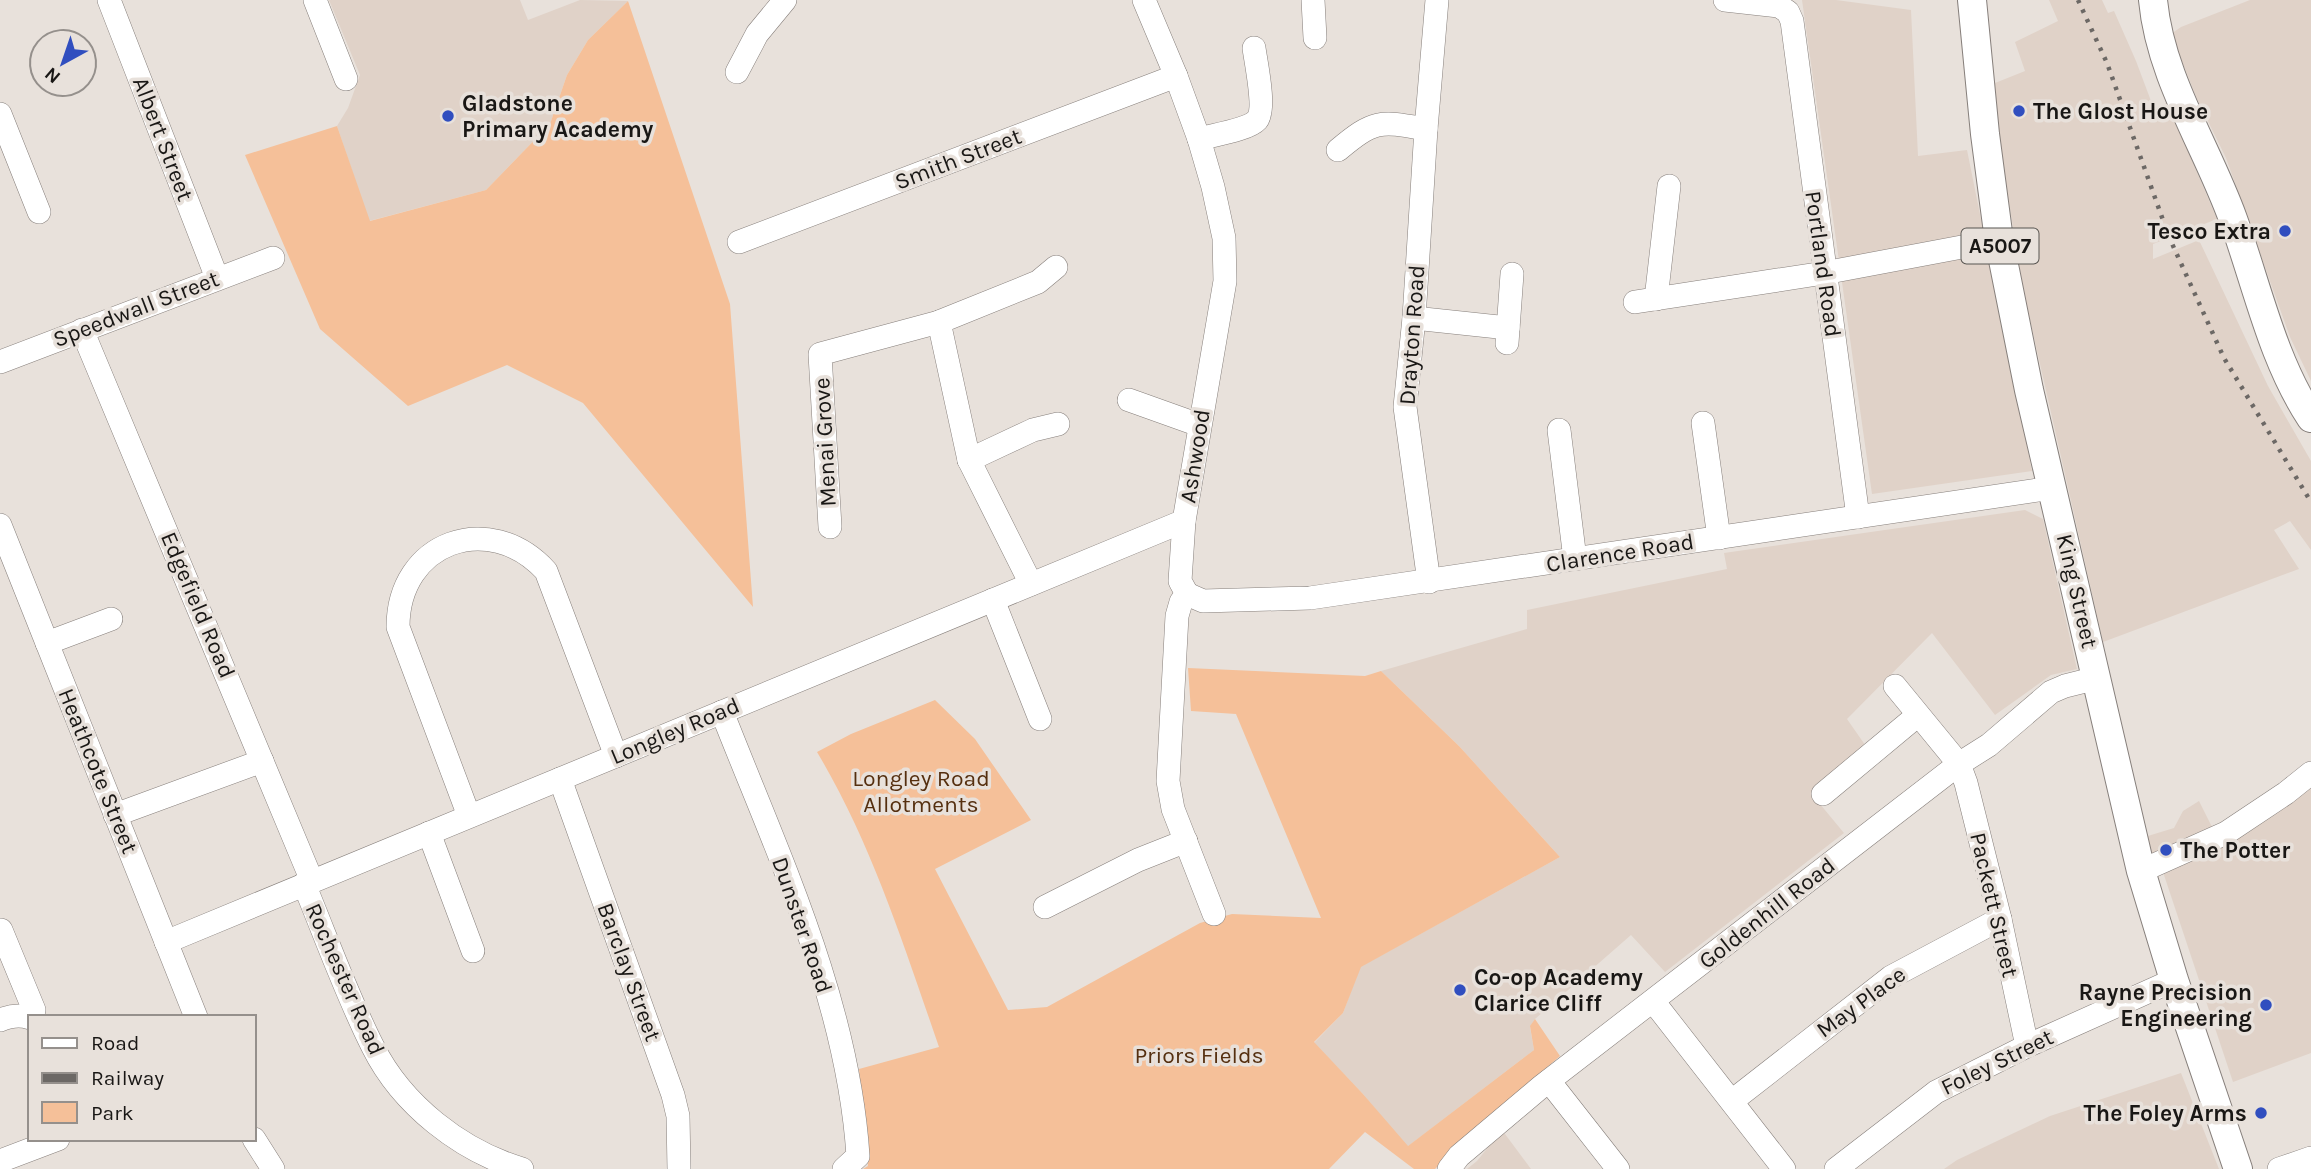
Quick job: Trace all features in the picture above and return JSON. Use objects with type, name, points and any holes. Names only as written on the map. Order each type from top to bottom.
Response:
[{"type":"main road","name":"King Street","points":[[1972,0],[1999,240],[2029,390],[2141,871],[2174,980],[2238,1169]]},
{"type":"main road","points":[[2154,9],[2167,66],[2211,162],[2275,344],[2311,418]]},
{"type":"street","name":"Albert Street","points":[[109,0],[217,278]]},
{"type":"street","points":[[315,0],[346,79]]},
{"type":"street","points":[[737,72],[757,34],[785,0]]},
{"type":"street","name":"Ashwood","points":[[1144,0],[1199,139],[1224,238],[1225,281],[1184,521],[1180,581],[1187,594],[1181,602],[1177,616],[1168,781],[1173,809],[1214,914]]},
{"type":"street","points":[[1313,0],[1315,38]]},
{"type":"street","name":"Drayton Road","points":[[1429,582],[1405,407],[1437,0]]},
{"type":"street","name":"Portland Road","points":[[1725,0],[1779,6],[1788,12],[1791,21],[1858,517]]},
{"type":"street","points":[[1199,139],[1250,125],[1259,118],[1261,108],[1254,48]]},
{"type":"street","name":"Smith Street","points":[[739,242],[1176,76]]},
{"type":"street","points":[[0,114],[39,212]]},
{"type":"street","points":[[1338,150],[1362,130],[1387,122],[1426,128]]},
{"type":"street","points":[[1670,186],[1645,300],[1824,273],[1999,240]]},
{"type":"street","name":"Speedwall Street","points":[[0,362],[273,258]]},
{"type":"street","name":"Menai Grove","points":[[830,527],[820,354],[939,322],[1038,282],[1056,267]]},
{"type":"street","points":[[1414,318],[1508,335],[1512,274]]},
{"type":"street","points":[[939,322],[969,460],[1031,584]]},
{"type":"street","name":"Edgefield Road","points":[[82,330],[262,761],[308,883]]},
{"type":"street","points":[[1129,400],[1199,425]]},
{"type":"street","points":[[1703,422],[1719,538]]},
{"type":"street","points":[[969,460],[1033,430],[1058,424]]},
{"type":"street","points":[[1559,430],[1575,559]]},
{"type":"street","name":"Clarence Road","points":[[1187,594],[1203,601],[1310,598],[2053,488]]},
{"type":"street","name":"Longley Road","points":[[166,942],[1184,521]]},
{"type":"street","name":"Heathcote Street","points":[[1,531],[195,1015]]},
{"type":"street","points":[[469,816],[398,627],[398,613],[405,586],[421,562],[444,546],[471,538],[499,540],[525,551],[546,571],[615,756]]},
{"type":"street","points":[[993,600],[1040,719]]},
{"type":"street","points":[[47,643],[111,619]]},
{"type":"street","name":"Goldenhill Road","points":[[1449,1169],[1459,1156],[1549,1081],[1959,764],[1989,745],[2051,692],[2065,685],[2097,678]]},
{"type":"street","points":[[1895,685],[1959,764]]},
{"type":"street","name":"Dunster Road","points":[[722,712],[811,941],[837,1028],[858,1156],[844,1169]]},
{"type":"street","points":[[1823,794],[1918,715]]},
{"type":"street","points":[[115,815],[262,761]]},
{"type":"street","name":"Packett Street","points":[[1959,764],[2000,919],[2027,1046]]},
{"type":"street","points":[[2141,871],[2226,833],[2311,773]]},
{"type":"street","name":"Barclay Street","points":[[560,779],[673,1096],[678,1116],[679,1169]]},
{"type":"street","points":[[429,833],[473,951]]},
{"type":"street","points":[[1045,907],[1138,860],[1186,841]]},
{"type":"street","name":"Rochester Road","points":[[308,883],[373,1048],[400,1088],[454,1137],[522,1169]]},
{"type":"street","name":"May Place","points":[[1732,1101],[1891,976],[2000,919]]},
{"type":"street","points":[[1,930],[34,1010],[32,1015]]},
{"type":"street","name":"Foley Street","points":[[1836,1169],[1936,1092],[2027,1046],[2174,980]]},
{"type":"street","points":[[1653,1000],[1784,1169]]},
{"type":"street","points":[[0,1020],[11,1016],[28,1017]]},
{"type":"street","points":[[1549,1081],[1618,1169]]},
{"type":"street","points":[[0,1161],[53,1141]]},
{"type":"street","points":[[255,1141],[273,1169]]},
{"type":"street","points":[[2279,1169],[2311,1158]]},
{"type":"shaded area","name":"Gladstone Primary Academy","points":[[329,0],[520,0],[528,20],[580,0],[628,1],[588,40],[567,75],[550,124],[486,190],[369,221],[337,126],[348,108],[360,75]]},
{"type":"shaded area","points":[[1802,0],[1836,0],[1911,10],[1918,156],[1967,150],[2032,471],[1872,494]]},
{"type":"shaded area","points":[[2049,0],[2102,0],[2108,13],[2114,11],[2136,61],[2151,101],[2150,117],[2167,102],[2217,219],[2153,244],[2153,259],[2199,240],[2268,386],[2311,461],[2311,550],[2290,521],[2274,530],[2299,569],[2103,642],[2023,289],[1990,85],[2025,71],[2015,42],[2058,21]]},
{"type":"shaded area","points":[[2250,0],[2311,0],[2311,381],[2290,337],[2226,158],[2197,99],[2171,34],[2181,27]]},
{"type":"shaded area","points":[[2025,510],[2043,519],[2077,669],[2051,675],[1995,715],[1932,633],[1847,719],[1870,752],[1815,798],[1844,833],[1665,972],[1631,935],[1535,1019],[1530,1027],[1534,1050],[1407,1147],[1363,1094],[1314,1043],[1343,1013],[1360,967],[1560,857],[1459,746],[1381,671],[1527,629],[1527,610],[1727,569],[1724,553]]},
{"type":"shaded area","points":[[2311,787],[2311,1053],[2233,1082],[2163,872]]},
{"type":"shaded area","points":[[2199,801],[2216,835],[2155,863],[2138,839],[2174,828],[2183,811]]},
{"type":"shaded area","points":[[2181,1073],[2219,1169],[1944,1169],[1957,1160],[2050,1116]]},
{"type":"shaded area","points":[[1502,1130],[1531,1169],[1467,1169],[1477,1161]]},
{"type":"green space","points":[[628,1],[730,304],[753,607],[583,403],[507,365],[408,406],[320,329],[245,155],[337,126],[370,221],[486,190],[550,124],[567,75],[588,40]]},
{"type":"green space","name":"Priors Fields","points":[[1188,668],[1365,676],[1381,671],[1459,746],[1560,857],[1361,967],[1343,1013],[1314,1042],[1408,1146],[1534,1050],[1530,1026],[1535,1019],[1560,1056],[1470,1134],[1435,1169],[1414,1169],[1365,1132],[1329,1169],[863,1169],[868,1166],[859,1069],[939,1047],[871,859],[817,752],[851,734],[935,700],[975,739],[1031,820],[935,869],[1008,1010],[1047,1007],[1200,923],[1232,914],[1321,918],[1236,714],[1191,711]]},
{"type":"railway","points":[[2078,0],[2107,63],[2169,237],[2224,358],[2311,502]]},
{"type":"place","name":"The Glost House","points":[[2019,111]]},
{"type":"place","name":"Gladstone Primary Academy","points":[[448,116]]},
{"type":"place","name":"Tesco Extra","points":[[2285,231]]},
{"type":"place","name":"The Potter","points":[[2166,850]]},
{"type":"place","name":"Co-op Academy Clarice Cliff","points":[[1460,990]]},
{"type":"place","name":"Rayne Precision Engineering","points":[[2266,1005]]},
{"type":"place","name":"The Foley Arms","points":[[2261,1113]]},
{"type":"park label","name":"Longley Road Allotments","points":[[921,791]]}]
